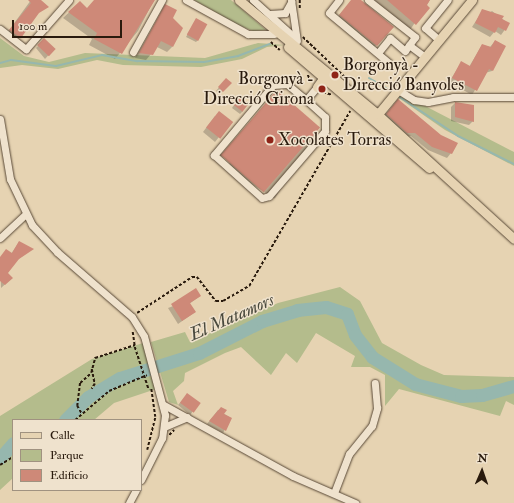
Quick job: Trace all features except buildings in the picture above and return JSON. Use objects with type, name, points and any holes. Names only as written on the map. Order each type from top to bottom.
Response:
[{"type":"main road","points":[[239,0],[266,17],[299,49],[356,97],[379,114],[514,239]]},
{"type":"main road","points":[[379,114],[472,0]]},
{"type":"main road","points":[[266,17],[274,34],[309,65],[322,81],[343,95],[379,114],[418,159]]},
{"type":"main road","points":[[299,49],[322,81],[356,97]]},
{"type":"main road","points":[[343,95],[418,159],[475,204]]},
{"type":"street","points":[[0,29],[26,49],[69,0]]},
{"type":"street","points":[[133,52],[162,0]]},
{"type":"street","points":[[186,0],[248,34],[274,34]]},
{"type":"street","points":[[253,0],[266,17],[299,38]]},
{"type":"street","points":[[266,17],[285,13],[291,0]]},
{"type":"street","points":[[291,0],[299,38],[299,49]]},
{"type":"street","points":[[339,0],[329,13],[389,62]]},
{"type":"street","points":[[368,0],[415,38],[405,51],[390,38],[378,53]]},
{"type":"street","points":[[439,40],[425,28],[448,0]]},
{"type":"street","points":[[409,45],[425,57]]},
{"type":"street","points":[[306,100],[322,81]]},
{"type":"street","points":[[287,84],[306,100],[325,117],[325,131],[269,196],[262,198],[214,155],[273,85],[287,84]]},
{"type":"street","points":[[398,90],[414,100],[428,102],[453,97],[514,96]]},
{"type":"street","points":[[0,119],[10,180],[25,215],[48,243],[135,321],[146,342],[164,405],[163,430],[142,478]]},
{"type":"street","points":[[0,238],[25,215]]},
{"type":"street","points":[[334,493],[349,454],[372,426],[377,408],[375,384]]},
{"type":"street","points":[[164,405],[286,472],[334,493],[342,500],[355,503]]},
{"type":"street","points":[[163,430],[187,417]]},
{"type":"street","points":[[129,503],[135,491]]},
{"type":"path","points":[[299,38],[346,76]]},
{"type":"path","points":[[135,321],[136,314],[192,277],[197,277],[216,301],[223,301],[249,286],[352,107]]},
{"type":"path","points":[[81,413],[77,406],[80,383],[92,369],[95,358],[135,346],[149,390]]},
{"type":"path","points":[[92,369],[95,384],[92,389]]},
{"type":"path","points":[[76,419],[81,413],[109,391],[140,376],[146,375],[155,417],[154,431],[145,454]]},
{"type":"path","points":[[154,431],[163,430],[172,435],[180,426]]},
{"type":"path","points":[[0,465],[12,458]]},
{"type":"green space","points":[[194,0],[231,0],[266,30],[253,31],[238,25]]},
{"type":"green space","points":[[0,38],[24,56],[49,62],[85,53],[205,58],[258,43],[285,45],[267,47],[242,59],[201,67],[123,65],[97,60],[58,69],[22,65],[0,68]]},
{"type":"green space","points":[[402,94],[514,152],[514,166],[445,130],[399,98]]},
{"type":"green space","points":[[340,287],[360,301],[382,343],[421,365],[444,375],[514,377],[514,405],[506,401],[500,416],[399,389],[385,406],[385,375],[370,367],[351,367],[355,356],[316,333],[297,363],[286,353],[271,375],[241,347],[225,353],[185,373],[184,381],[173,391],[178,405],[169,402],[151,342],[185,332],[190,342],[278,303]]},
{"type":"green space","points":[[143,343],[156,389],[114,403],[95,419],[12,419],[12,479],[0,490],[0,416],[92,359]]},
{"type":"waterway","points":[[0,63],[11,60],[56,66],[102,55],[137,61],[204,62],[238,56],[270,44]]},
{"type":"waterway","points":[[369,78],[393,92]]},
{"type":"waterway","points":[[398,96],[458,136],[514,164]]},
{"type":"waterway","name":"El Matamors","points":[[66,419],[88,397],[120,378],[199,353],[262,321],[297,310],[326,307],[347,314],[355,335],[372,357],[415,384],[461,396],[482,395],[514,386]]},
{"type":"waterway","name":"El Matamors","points":[[0,458],[12,444]]},
{"type":"place","name":"Borgonyà - Direcció Banyoles","points":[[335,75]]},
{"type":"place","name":"Borgonyà - Direcció Girona","points":[[322,89]]},
{"type":"place","name":"Xocolates Torras","points":[[270,140]]}]
